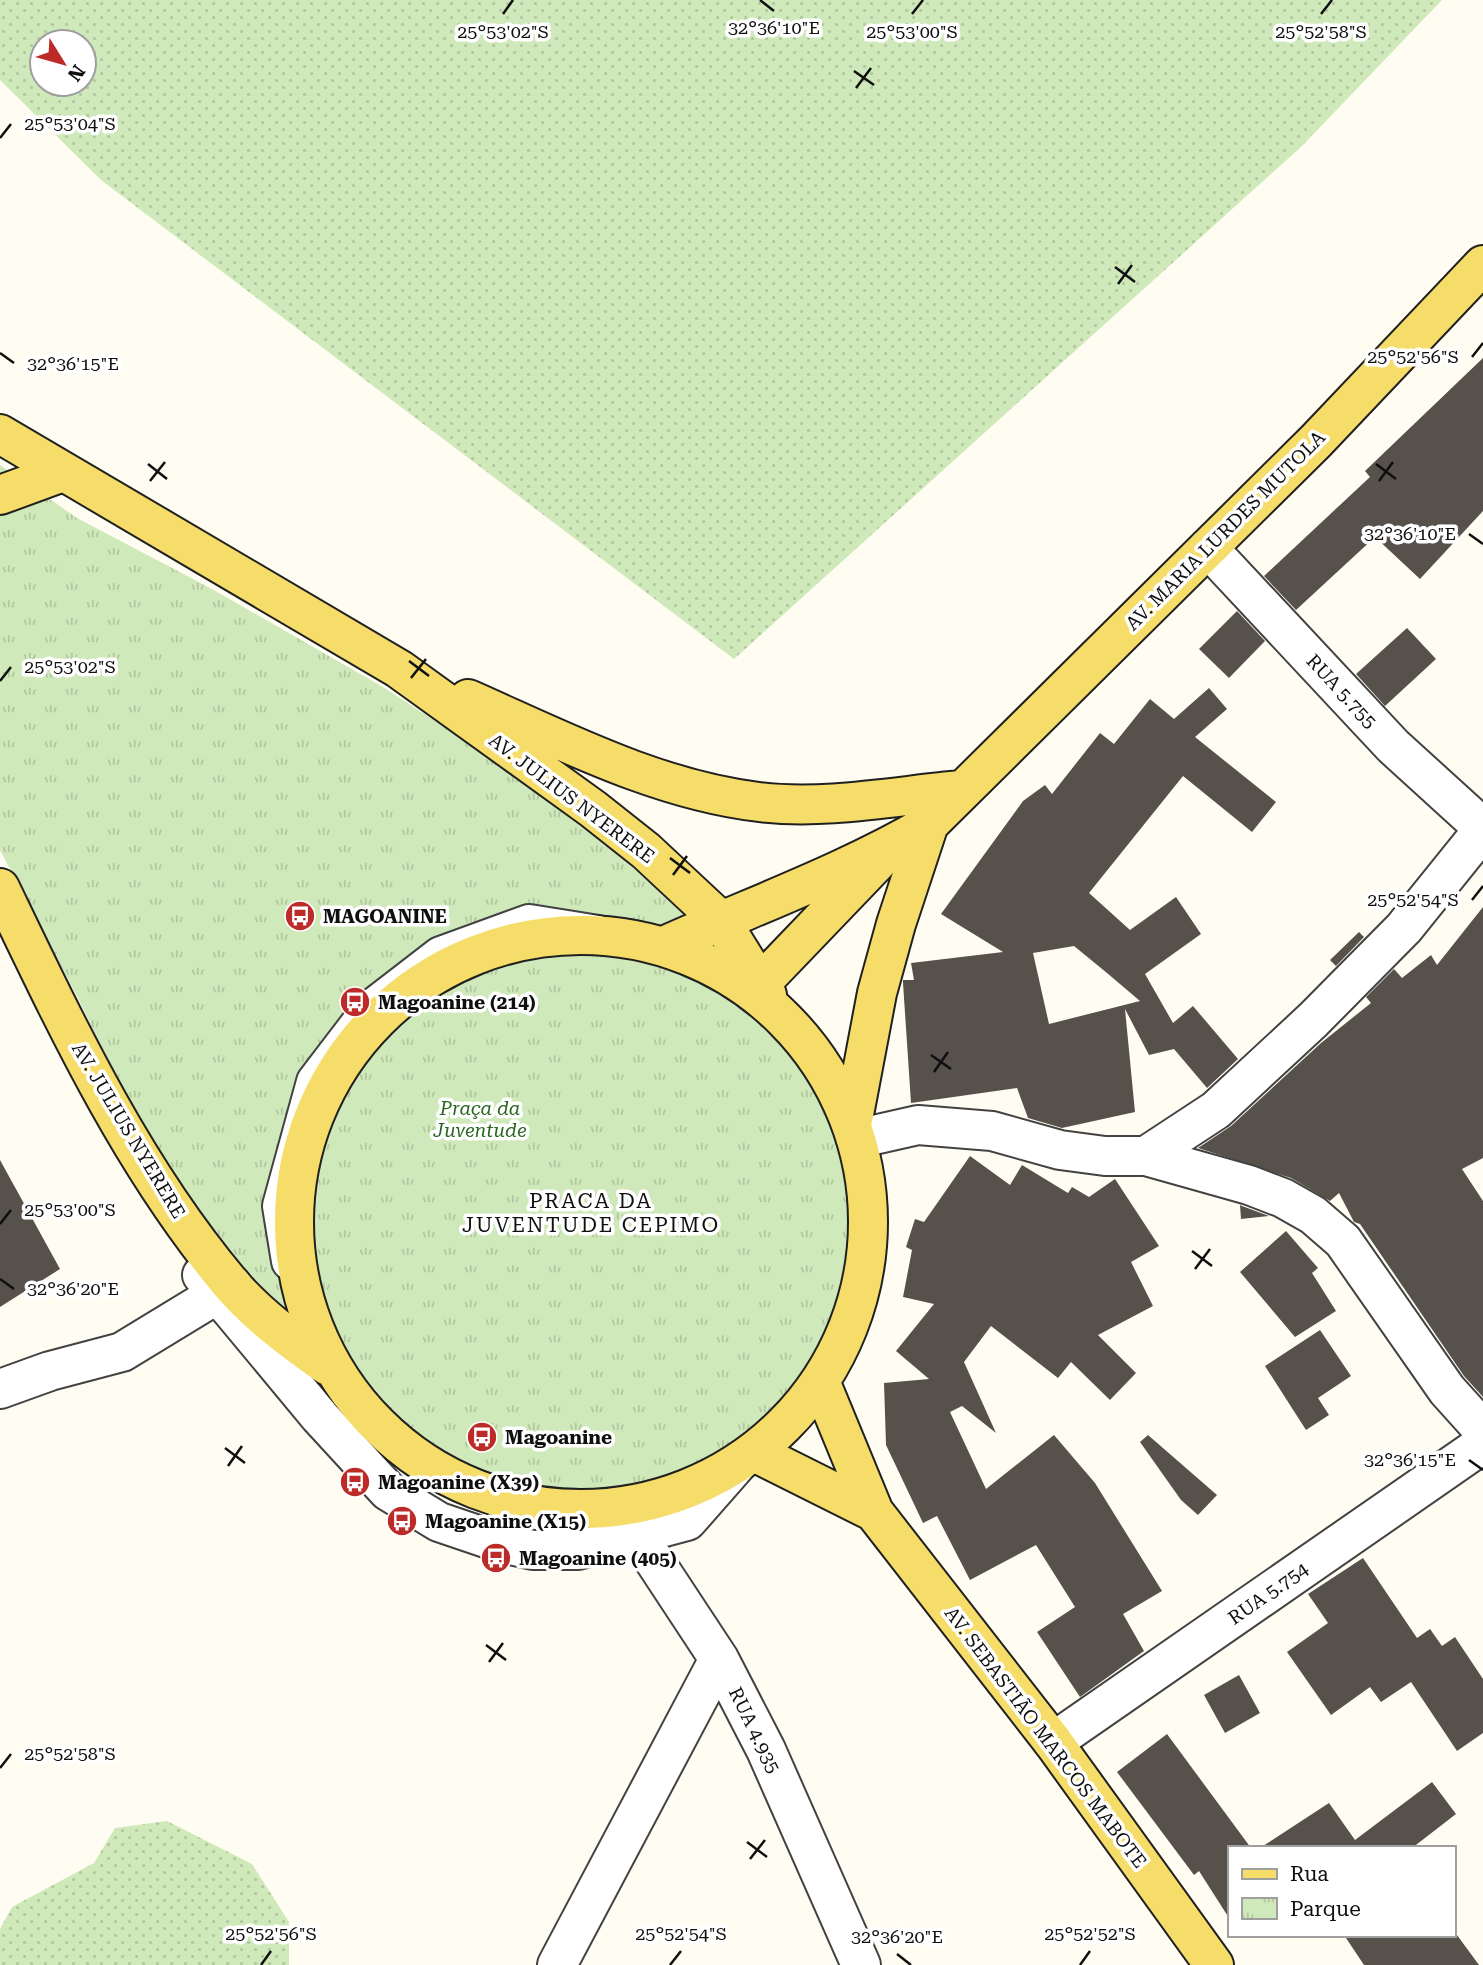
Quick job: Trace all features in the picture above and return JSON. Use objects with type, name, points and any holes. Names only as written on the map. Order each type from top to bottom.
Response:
[{"type":"main road","points":[[769,998],[995,737],[1483,235]]},
{"type":"main road","name":"AV. MARIA LURDES MUTOLA","points":[[929,824],[1316,441],[1483,265]]},
{"type":"main road","points":[[0,434],[399,669],[583,750],[694,790],[760,802],[814,804],[961,790]]},
{"type":"main road","points":[[0,495],[63,472]]},
{"type":"main road","name":"AV. JULIUS NYERERE","points":[[399,669],[593,808],[646,851],[720,921],[769,998]]},
{"type":"main road","points":[[664,946],[790,894],[891,846],[929,824]]},
{"type":"main road","points":[[854,1132],[877,993],[896,924],[929,824]]},
{"type":"main road","name":"AV. JULIUS NYERERE","points":[[0,888],[87,1068],[224,1290],[332,1370]]},
{"type":"main road","points":[[598,934],[664,946],[705,962],[769,998],[821,1064],[854,1132],[868,1201],[865,1264],[849,1325],[820,1381],[789,1419],[746,1457],[635,1521],[556,1510],[482,1494],[415,1459],[359,1408],[332,1370],[308,1317],[295,1261],[295,1189],[313,1119],[347,1055],[355,1046],[396,1002],[458,963],[526,939],[598,934]]},
{"type":"main road","name":"AV. SEBASTIÃO MARCOS MABOTE","points":[[820,1381],[874,1512],[1053,1742],[1214,1965]]},
{"type":"main road","name":"AV. SEBASTIÃO MARCOS MABOTE","points":[[746,1457],[874,1512]]},
{"type":"street","name":"RUA 5.755","points":[[1208,548],[1393,746],[1483,829]]},
{"type":"street","points":[[1146,1157],[1216,1110],[1313,1020],[1404,928],[1483,829]]},
{"type":"street","points":[[854,1132],[918,1125],[992,1131],[1060,1150],[1105,1156],[1146,1157],[1249,1185],[1283,1198],[1313,1215],[1343,1241],[1447,1390],[1483,1430]]},
{"type":"street","points":[[0,1389],[50,1371],[122,1352],[224,1290],[388,1491],[439,1522],[501,1544],[533,1550],[578,1550],[635,1521],[687,1521],[746,1457]]},
{"type":"street","name":"RUA 5.754","points":[[1053,1742],[1483,1444]]},
{"type":"street","name":"RUA 4.935","points":[[635,1521],[719,1659],[766,1750],[861,1965]]},
{"type":"street","points":[[557,1965],[719,1659]]},
{"type":"green space","points":[[0,0],[1442,0],[1302,146],[734,659],[101,180],[0,80]]},
{"type":"green space","name":"Praça da Juventude","points":[[0,465],[77,518],[212,589],[383,687],[500,763],[592,833],[688,915],[777,1012],[833,1083],[856,1139],[868,1201],[865,1264],[849,1325],[820,1381],[789,1419],[754,1452],[703,1483],[631,1506],[556,1510],[482,1494],[415,1459],[259,1310],[126,1098],[79,1000],[0,850]]},
{"type":"green space","points":[[167,1821],[252,1864],[289,1922],[289,1965],[0,1965],[0,1929],[12,1907],[94,1863],[115,1828]]},
{"type":"building","points":[[1483,358],[1483,511],[1420,579],[1375,537],[1296,610],[1264,576],[1370,477],[1365,471]]},
{"type":"building","points":[[1237,611],[1265,641],[1229,678],[1199,649]]},
{"type":"building","points":[[1407,628],[1436,659],[1385,706],[1356,674]]},
{"type":"building","points":[[1209,688],[1227,709],[1195,737],[1276,802],[1252,832],[1183,776],[1089,893],[1130,930],[1176,897],[1201,934],[1145,974],[1173,1023],[1193,1006],[1238,1059],[1207,1088],[1174,1049],[1149,1055],[1125,1009],[1135,1112],[1062,1128],[1028,1118],[1017,1088],[911,1103],[903,980],[914,980],[911,963],[1003,952],[941,914],[1023,801],[1045,785],[1052,794],[1100,733],[1114,744],[1150,699],[1174,719]],"holes":[[[1074,946],[1140,1001],[1049,1024],[1033,953]]]},
{"type":"building","points":[[1483,907],[1483,1158],[1462,1169],[1483,1201],[1483,1397],[1464,1376],[1360,1224],[1354,1222],[1339,1193],[1330,1201],[1291,1178],[1198,1148],[1231,1126],[1321,1043],[1371,1003],[1366,997],[1394,969],[1402,978],[1431,955],[1437,965]]},
{"type":"building","points":[[1359,932],[1364,937],[1336,966],[1330,960]]},
{"type":"building","points":[[970,1156],[1010,1185],[1022,1165],[1068,1193],[1072,1187],[1089,1197],[1115,1179],[1159,1246],[1131,1262],[1153,1306],[1098,1335],[1136,1373],[1110,1400],[1071,1362],[1058,1378],[991,1326],[964,1362],[996,1433],[962,1406],[950,1412],[986,1489],[1054,1435],[1095,1483],[1162,1591],[1123,1614],[1144,1651],[1080,1697],[1037,1632],[1075,1607],[1036,1545],[970,1580],[937,1516],[923,1523],[886,1445],[884,1383],[929,1379],[896,1351],[934,1304],[903,1297],[912,1250],[906,1247],[915,1219],[924,1222]]},
{"type":"building","points":[[0,1160],[60,1269],[0,1307]]},
{"type":"building","points":[[1240,1205],[1242,1206],[1269,1216],[1241,1219]]},
{"type":"building","points":[[1286,1231],[1318,1268],[1312,1273],[1336,1311],[1295,1337],[1240,1272]]},
{"type":"building","points":[[1320,1330],[1351,1376],[1318,1398],[1329,1415],[1306,1430],[1265,1366]]},
{"type":"building","points":[[1148,1435],[1217,1495],[1198,1515],[1181,1500],[1140,1442]]},
{"type":"building","points":[[1363,1558],[1417,1638],[1430,1629],[1442,1646],[1455,1637],[1483,1679],[1483,1733],[1457,1751],[1411,1682],[1381,1702],[1370,1687],[1331,1715],[1287,1652],[1328,1623],[1308,1594]]},
{"type":"building","points":[[1239,1675],[1260,1713],[1225,1733],[1204,1695]]},
{"type":"building","points":[[1167,1734],[1250,1846],[1228,1846],[1228,1916],[1199,1871],[1194,1875],[1117,1772]]},
{"type":"building","points":[[1432,1782],[1456,1814],[1415,1846],[1263,1846],[1329,1803],[1355,1840]]},
{"type":"building","points":[[1457,1935],[1479,1965],[1364,1965],[1345,1937]]},
{"type":"place","name":"MAGOANINE","points":[[300,916]]},
{"type":"place","name":"Magoanine (214)","points":[[355,1002]]},
{"type":"place","name":"Magoanine","points":[[482,1437]]},
{"type":"place","name":"Magoanine (X39)","points":[[355,1482]]},
{"type":"place","name":"Magoanine (X15)","points":[[402,1521]]},
{"type":"place","name":"Magoanine (405)","points":[[496,1558]]},
{"type":"district","name":"PRACA DA JUVENTUDE CEPIMO","points":[[591,1213]]}]
